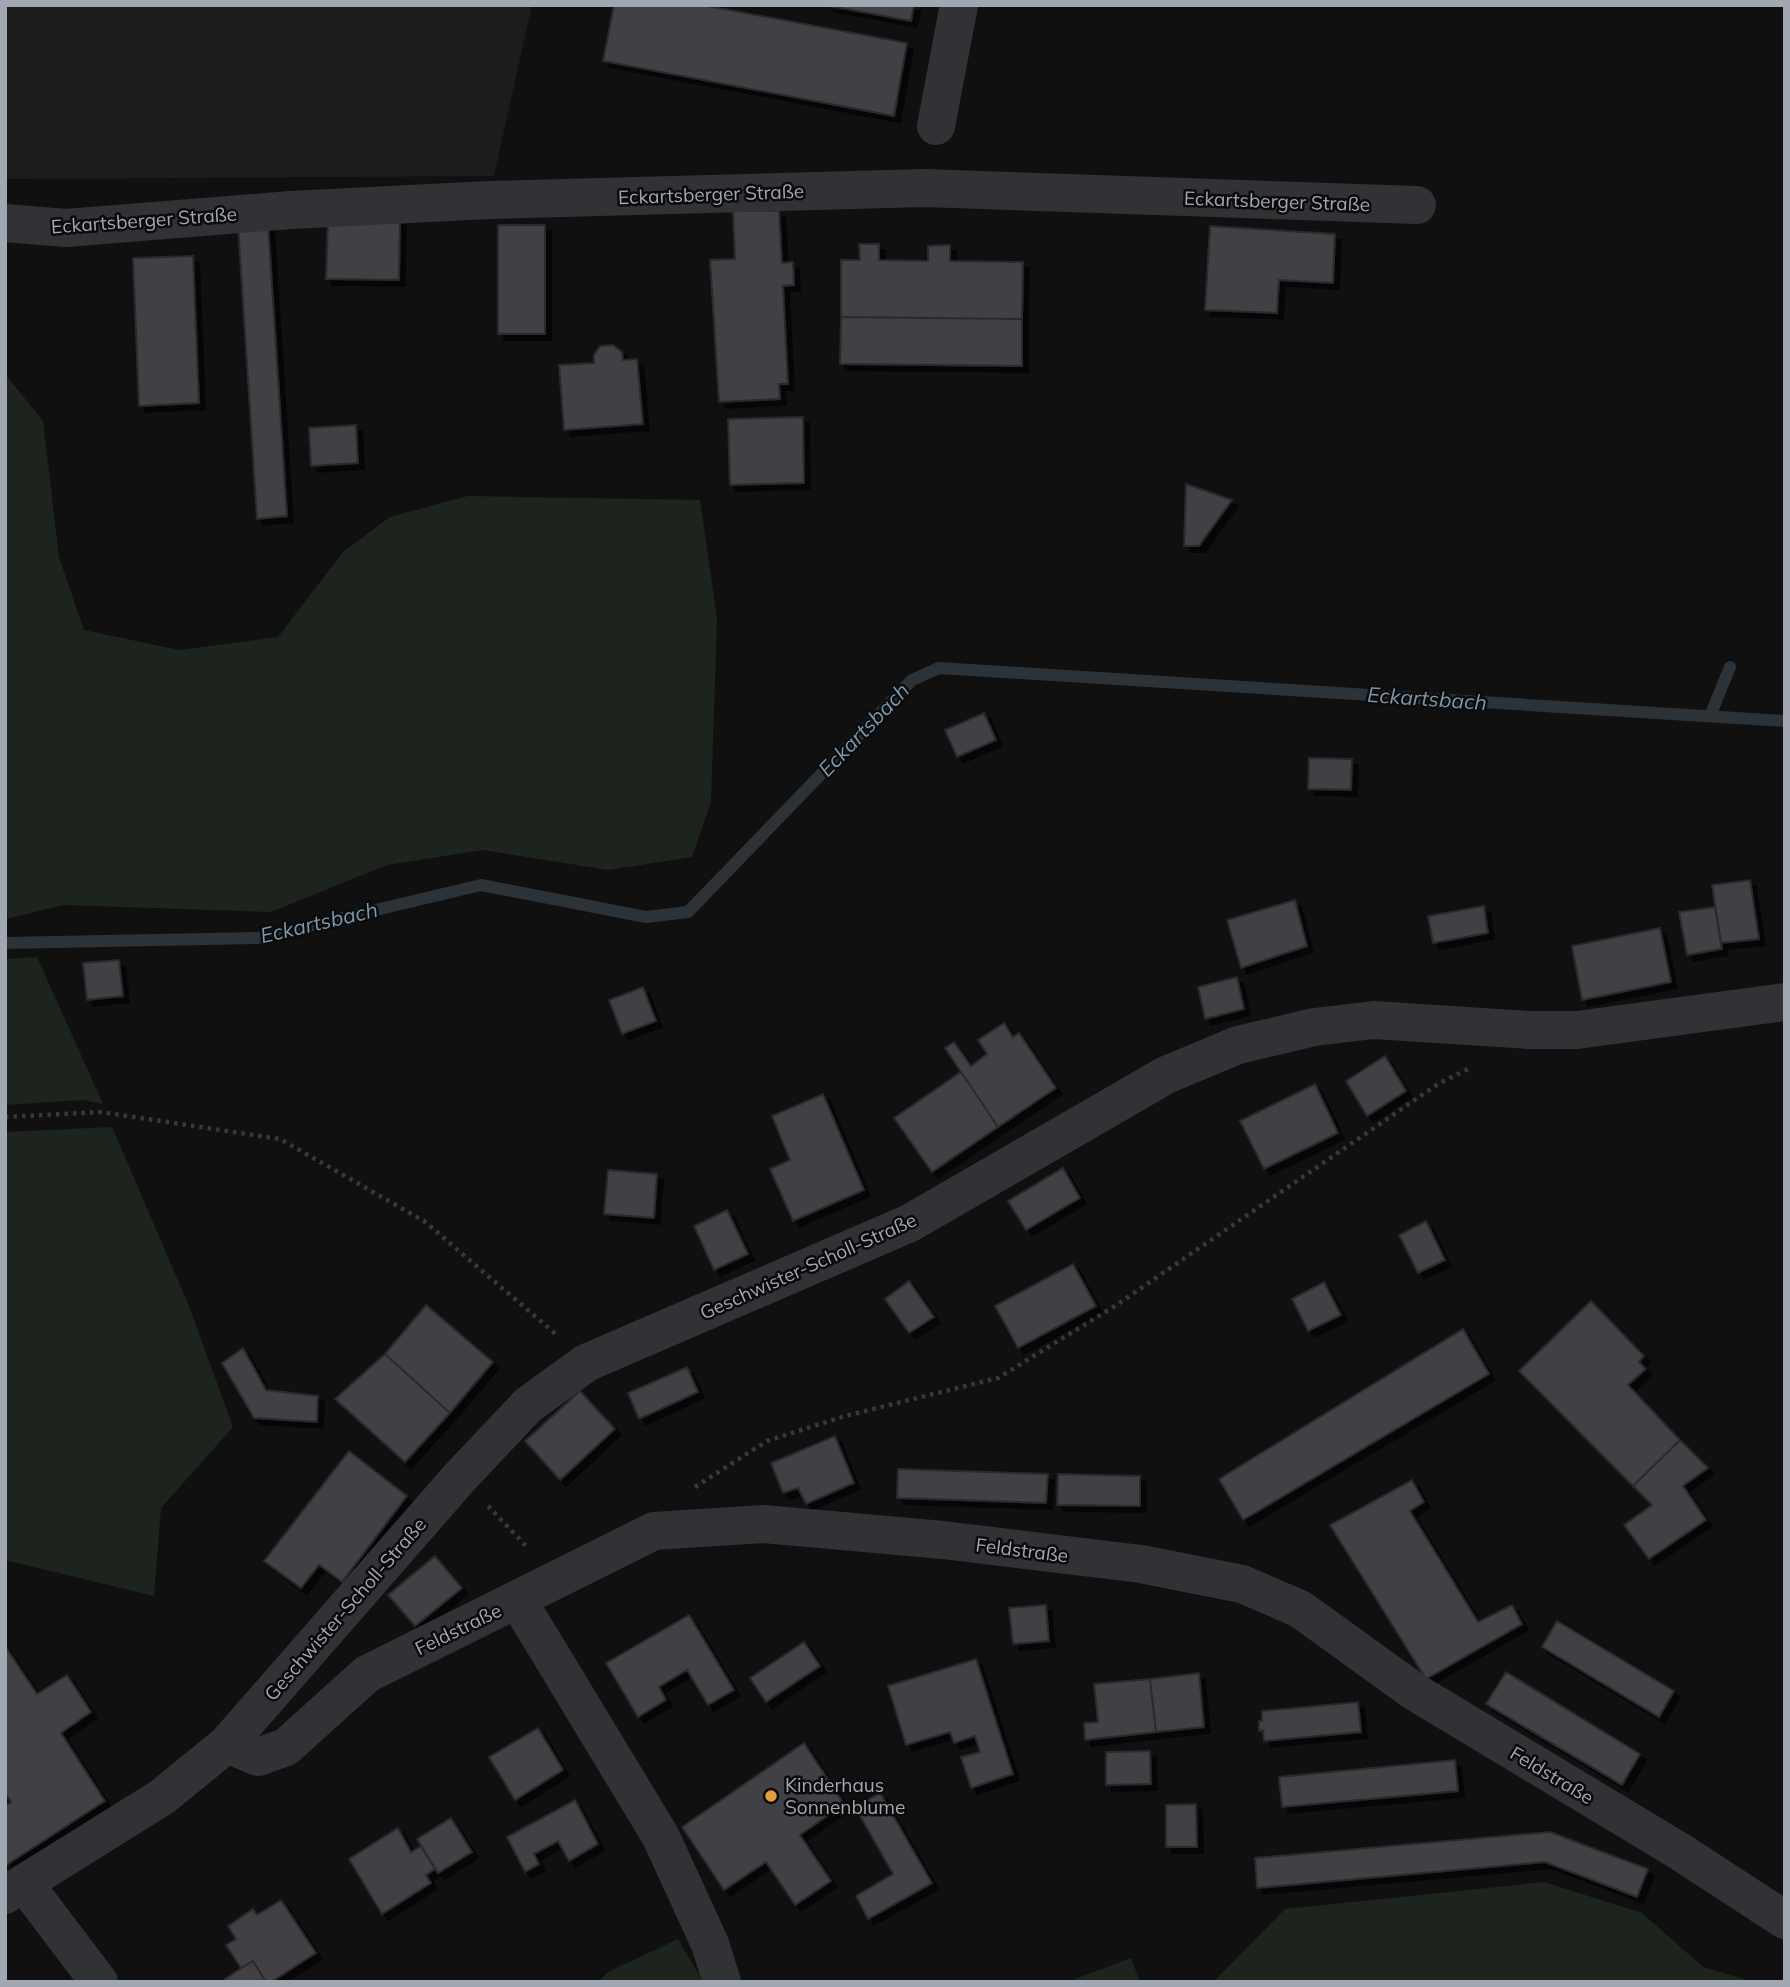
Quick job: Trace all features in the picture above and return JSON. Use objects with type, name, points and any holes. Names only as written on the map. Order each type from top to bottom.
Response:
[{"type":"street","points":[[936,126],[959,5]]},
{"type":"street","name":"Eckartsberger Straße","points":[[5,223],[66,228],[291,210],[463,201],[924,188],[1417,205]]},
{"type":"street","name":"Geschwister-Scholl-Straße","points":[[15,1889],[162,1797],[227,1744],[460,1477],[528,1405],[586,1363],[910,1223],[1166,1075],[1238,1045],[1314,1027],[1374,1020],[1529,1030],[1577,1030],[1785,1002]]},
{"type":"street","name":"Feldstraße","points":[[227,1744],[258,1757],[286,1747],[367,1674],[654,1531],[763,1524],[943,1541],[1141,1564],[1242,1584],[1300,1609],[1415,1692],[1679,1851],[1785,1920]]},
{"type":"street","points":[[517,1600],[661,1838],[710,1944],[722,1982]]},
{"type":"street","points":[[15,1889],[99,1982]]},
{"type":"path","points":[[654,1531],[677,1499],[767,1441],[845,1416],[998,1378],[1115,1306],[1438,1084],[1474,1066]]},
{"type":"path","points":[[5,1117],[101,1112],[281,1139],[424,1222],[534,1314],[586,1363]]},
{"type":"path","points":[[460,1477],[558,1579]]},
{"type":"shaded area","points":[[5,5],[532,5],[494,176],[5,179]]},
{"type":"shaded area","points":[[5,374],[43,421],[59,557],[84,630],[179,650],[278,637],[343,552],[390,517],[468,496],[700,500],[717,618],[711,802],[692,857],[608,870],[483,850],[387,865],[271,912],[64,905],[5,919]]},
{"type":"shaded area","points":[[37,957],[103,1104],[83,1100],[5,1105],[5,959]]},
{"type":"shaded area","points":[[112,1127],[189,1306],[233,1427],[161,1508],[154,1596],[5,1560],[5,1132]]},
{"type":"shaded area","points":[[1544,1882],[1642,1913],[1703,1967],[1754,1982],[1213,1982],[1285,1909]]},
{"type":"shaded area","points":[[678,1939],[703,1982],[598,1982],[608,1972]]},
{"type":"shaded area","points":[[1131,1958],[1140,1982],[1067,1982]]},
{"type":"building","points":[[614,5],[702,5],[907,43],[894,116],[603,61]]},
{"type":"building","points":[[825,5],[914,5],[911,21]]},
{"type":"building","points":[[733,210],[779,211],[782,263],[793,262],[794,285],[783,286],[788,384],[779,384],[780,399],[719,402],[710,260],[735,259]]},
{"type":"building","points":[[328,218],[400,219],[399,280],[326,279]]},
{"type":"building","points":[[268,223],[287,516],[257,519],[238,225]]},
{"type":"building","points":[[498,225],[545,225],[545,334],[498,334]]},
{"type":"building","points":[[1210,226],[1335,234],[1333,283],[1279,280],[1277,313],[1205,310]]},
{"type":"building","points":[[859,244],[879,244],[879,260],[928,261],[928,246],[950,245],[950,261],[1023,262],[1022,319],[841,317],[841,260],[860,260]]},
{"type":"building","points":[[193,256],[199,403],[139,406],[133,258]]},
{"type":"building","points":[[841,317],[1022,319],[1022,366],[840,364]]},
{"type":"building","points":[[613,345],[622,352],[623,360],[637,359],[643,424],[564,430],[559,365],[594,363],[594,355],[600,346]]},
{"type":"building","points":[[803,417],[804,483],[730,485],[728,419]]},
{"type":"building","points":[[356,425],[358,463],[311,466],[309,428]]},
{"type":"building","points":[[1186,484],[1232,500],[1199,546],[1184,546]]},
{"type":"building","points":[[984,713],[996,740],[957,757],[945,730]]},
{"type":"building","points":[[1309,758],[1352,759],[1351,790],[1308,789]]},
{"type":"building","points":[[1750,880],[1759,939],[1721,943],[1712,885]]},
{"type":"building","points":[[1295,900],[1307,946],[1241,968],[1227,920]]},
{"type":"building","points":[[1484,906],[1488,933],[1433,943],[1428,916]]},
{"type":"building","points":[[1715,907],[1722,949],[1687,955],[1679,912]]},
{"type":"building","points":[[1660,928],[1671,982],[1582,1000],[1572,946]]},
{"type":"building","points":[[119,960],[123,996],[87,1000],[83,963]]},
{"type":"building","points":[[1237,977],[1244,1009],[1205,1019],[1198,987]]},
{"type":"building","points":[[643,987],[656,1021],[622,1034],[609,1000]]},
{"type":"building","points":[[1004,1023],[1013,1037],[1019,1033],[1056,1088],[998,1127],[945,1048],[954,1042],[971,1066],[987,1054],[978,1040]]},
{"type":"building","points":[[1385,1056],[1406,1091],[1367,1116],[1346,1081]]},
{"type":"building","points":[[961,1072],[998,1127],[932,1172],[894,1118]]},
{"type":"building","points":[[1315,1084],[1338,1133],[1264,1169],[1240,1121]]},
{"type":"building","points":[[823,1094],[864,1190],[793,1221],[770,1169],[790,1160],[772,1116]]},
{"type":"building","points":[[1063,1168],[1080,1198],[1026,1230],[1008,1201]]},
{"type":"building","points":[[608,1170],[657,1174],[654,1218],[604,1214]]},
{"type":"building","points":[[727,1210],[748,1254],[714,1270],[694,1226]]},
{"type":"building","points":[[1426,1221],[1445,1260],[1418,1273],[1399,1235]]},
{"type":"building","points":[[1073,1264],[1096,1306],[1018,1348],[995,1306]]},
{"type":"building","points":[[909,1281],[934,1317],[909,1333],[885,1299]]},
{"type":"building","points":[[1324,1282],[1341,1315],[1308,1331],[1292,1299]]},
{"type":"building","points":[[1591,1301],[1644,1356],[1639,1362],[1646,1369],[1628,1385],[1680,1440],[1633,1486],[1519,1371]]},
{"type":"building","points":[[426,1305],[493,1362],[450,1413],[385,1354]]},
{"type":"building","points":[[1463,1329],[1489,1374],[1243,1520],[1219,1479]]},
{"type":"building","points":[[243,1348],[266,1390],[318,1396],[317,1422],[254,1418],[222,1363]]},
{"type":"building","points":[[385,1354],[450,1413],[405,1462],[335,1399]]},
{"type":"building","points":[[687,1367],[698,1392],[639,1419],[628,1393]]},
{"type":"building","points":[[580,1391],[615,1429],[560,1480],[525,1441]]},
{"type":"building","points":[[835,1436],[854,1483],[806,1504],[798,1488],[783,1493],[771,1463]]},
{"type":"building","points":[[1680,1440],[1708,1468],[1683,1486],[1706,1520],[1649,1559],[1624,1525],[1652,1505],[1633,1486]]},
{"type":"building","points":[[349,1451],[407,1496],[342,1582],[319,1565],[301,1588],[264,1561]]},
{"type":"building","points":[[898,1469],[1048,1474],[1046,1503],[897,1498]]},
{"type":"building","points":[[1058,1474],[1140,1476],[1140,1506],[1057,1505]]},
{"type":"building","points":[[1412,1480],[1424,1502],[1410,1511],[1478,1622],[1512,1605],[1522,1624],[1426,1679],[1330,1525]]},
{"type":"building","points":[[435,1556],[462,1588],[415,1626],[388,1595]]},
{"type":"building","points":[[1046,1605],[1049,1641],[1013,1644],[1009,1608]]},
{"type":"building","points":[[689,1615],[734,1690],[708,1705],[687,1670],[659,1687],[666,1700],[638,1717],[606,1663]]},
{"type":"building","points":[[1557,1621],[1674,1691],[1659,1717],[1542,1647]]},
{"type":"building","points":[[804,1642],[820,1666],[766,1702],[750,1678]]},
{"type":"building","points":[[5,1646],[37,1694],[67,1675],[91,1712],[61,1733],[105,1801],[5,1866],[5,1806],[11,1802],[5,1793]]},
{"type":"building","points":[[976,1659],[1013,1774],[971,1788],[961,1757],[980,1752],[975,1736],[954,1743],[950,1732],[906,1745],[888,1686]]},
{"type":"building","points":[[1506,1672],[1640,1754],[1622,1785],[1486,1704]]},
{"type":"building","points":[[1199,1673],[1204,1727],[1156,1732],[1150,1679]]},
{"type":"building","points":[[1150,1679],[1156,1732],[1085,1740],[1084,1723],[1098,1722],[1094,1684]]},
{"type":"building","points":[[1358,1702],[1361,1732],[1264,1741],[1263,1730],[1259,1731],[1262,1711]]},
{"type":"building","points":[[538,1728],[563,1770],[515,1800],[489,1757]]},
{"type":"building","points":[[804,1743],[844,1804],[800,1835],[831,1881],[795,1905],[766,1862],[724,1890],[682,1827]]},
{"type":"building","points":[[1150,1751],[1151,1784],[1106,1785],[1106,1752]]},
{"type":"building","points":[[1455,1760],[1458,1791],[1282,1807],[1279,1777]]},
{"type":"building","points":[[880,1793],[932,1883],[868,1919],[856,1896],[893,1874],[855,1807]]},
{"type":"building","points":[[575,1800],[598,1844],[569,1861],[558,1841],[534,1854],[539,1864],[525,1872],[507,1837]]},
{"type":"building","points":[[1196,1804],[1197,1847],[1166,1847],[1166,1805]]},
{"type":"building","points":[[451,1818],[472,1852],[438,1873],[417,1839]]},
{"type":"building","points":[[398,1828],[411,1852],[421,1846],[435,1869],[426,1875],[431,1883],[382,1914],[349,1859]]},
{"type":"building","points":[[1550,1832],[1648,1869],[1637,1897],[1545,1862],[1257,1888],[1255,1858]]},
{"type":"building","points":[[281,1900],[316,1953],[271,1982],[266,1982],[253,1961],[241,1968],[226,1945],[236,1939],[228,1926],[253,1909],[257,1915]]},
{"type":"building","points":[[253,1961],[266,1982],[221,1982],[241,1968]]},
{"type":"waterway","points":[[1710,716],[1730,667]]},
{"type":"waterway","name":"Eckartsbach","points":[[5,943],[258,938],[481,885],[646,917],[688,912],[912,680],[939,668],[1785,721]]},
{"type":"place","name":"Kinderhaus Sonnenblume","points":[[771,1796]]}]
